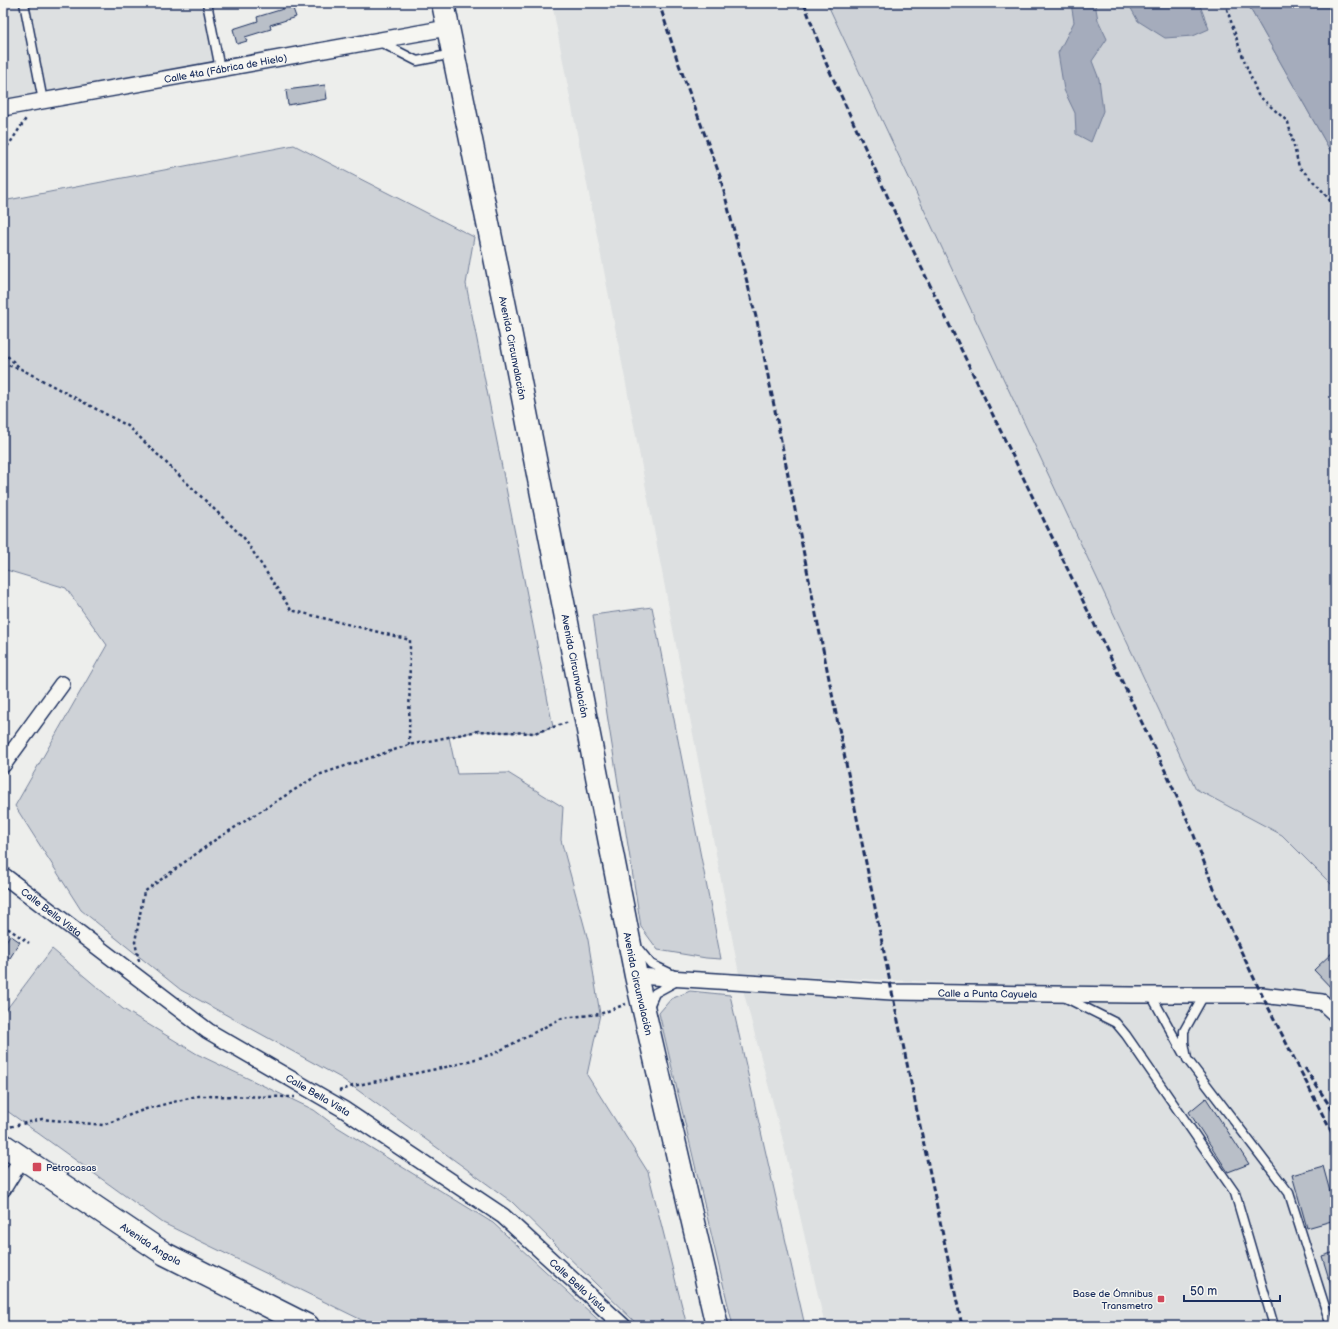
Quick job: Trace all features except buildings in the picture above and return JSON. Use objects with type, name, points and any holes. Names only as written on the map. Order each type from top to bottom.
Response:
[{"type":"main road","name":"Avenida Circunvalación","points":[[443,3],[511,336],[636,976],[717,1326]]},
{"type":"main road","name":"Avenida Angola","points":[[3,1145],[165,1254],[308,1326]]},
{"type":"street","name":"Calle 4ta (Fábrica de Hielo)","points":[[3,108],[447,28]]},
{"type":"street","points":[[3,765],[62,684]]},
{"type":"street","name":"Calle Bella Vista","points":[[3,875],[208,1031],[343,1109],[503,1216],[623,1326]]},
{"type":"street","name":"Calle a Punta Cayuela","points":[[636,976],[892,992],[1262,995],[1322,1002],[1335,1014]]},
{"type":"street","points":[[3,1189],[22,1158]]},
{"type":"lane","points":[[24,3],[40,102]]},
{"type":"lane","points":[[207,3],[220,69]]},
{"type":"lane","points":[[377,41],[417,62],[453,54]]},
{"type":"lane","points":[[629,938],[651,964],[682,979]]},
{"type":"lane","points":[[644,1007],[655,993],[682,979]]},
{"type":"lane","points":[[1058,994],[1116,1023],[1235,1193],[1274,1326]]},
{"type":"lane","points":[[1151,995],[1187,1059],[1289,1193],[1331,1326]]},
{"type":"lane","points":[[1187,1059],[1184,1031],[1204,995]]},
{"type":"path","points":[[1225,3],[1241,52],[1258,95],[1288,122],[1299,167],[1320,188],[1335,207]]},
{"type":"path","points":[[3,151],[40,102]]},
{"type":"path","points":[[3,352],[21,369]]},
{"type":"path","points":[[3,364],[21,369],[128,426],[244,538],[291,610],[410,640],[409,745]]},
{"type":"path","points":[[143,981],[135,942],[144,892],[215,840],[318,775],[409,745],[478,731],[534,733],[586,718]]},
{"type":"path","points":[[3,925],[29,943]]},
{"type":"path","points":[[3,1129],[42,1119],[103,1125],[146,1109],[197,1096],[323,1097],[353,1086],[451,1066],[493,1054],[562,1018],[644,1007]]},
{"type":"shaded area","points":[[3,3],[212,3],[226,68],[3,108]]},
{"type":"shaded area","points":[[552,3],[827,3],[1196,789],[1282,835],[1335,888],[1335,1326],[825,1326],[782,1137],[742,986],[1197,993],[739,974]]},
{"type":"shaded area","points":[[827,3],[1247,3],[1335,159],[1335,888],[1282,835],[1196,789]]},
{"type":"shaded area","points":[[294,145],[474,237],[466,284],[553,727],[534,733],[478,731],[449,737],[457,774],[508,773],[563,807],[561,840],[588,940],[600,1014],[587,1075],[648,1172],[687,1326],[639,1326],[512,1202],[341,1078],[181,990],[81,910],[15,806],[107,645],[66,588],[3,569],[3,201]]},
{"type":"shaded area","points":[[652,607],[721,959],[658,950],[641,927],[607,714],[593,615]]},
{"type":"shaded area","points":[[52,949],[123,1009],[197,1054],[314,1110],[334,1125],[493,1223],[605,1326],[374,1326],[163,1223],[3,1108],[3,1014]]},
{"type":"shaded area","points":[[690,991],[730,995],[805,1326],[733,1326],[659,1013],[671,999]]},
{"type":"water","points":[[1071,3],[1095,3],[1098,20],[1107,39],[1092,61],[1099,79],[1103,111],[1091,142],[1076,134],[1075,113],[1064,90],[1058,53],[1074,22]]},
{"type":"water","points":[[1128,3],[1199,3],[1209,29],[1193,36],[1165,38],[1138,21]]},
{"type":"water","points":[[1247,3],[1335,3],[1335,159]]},
{"type":"railway","points":[[659,3],[677,59],[720,176],[757,321],[892,992],[962,1326]]},
{"type":"railway","points":[[804,3],[826,63],[896,215],[1162,764],[1192,830],[1217,897],[1239,947],[1335,1139]]},
{"type":"railway","points":[[1305,1068],[1335,1114]]},
{"type":"place","name":"Petrocasas","points":[[37,1167]]},
{"type":"place","name":"Base de Ómnibus Transmetro","points":[[1161,1299]]}]
